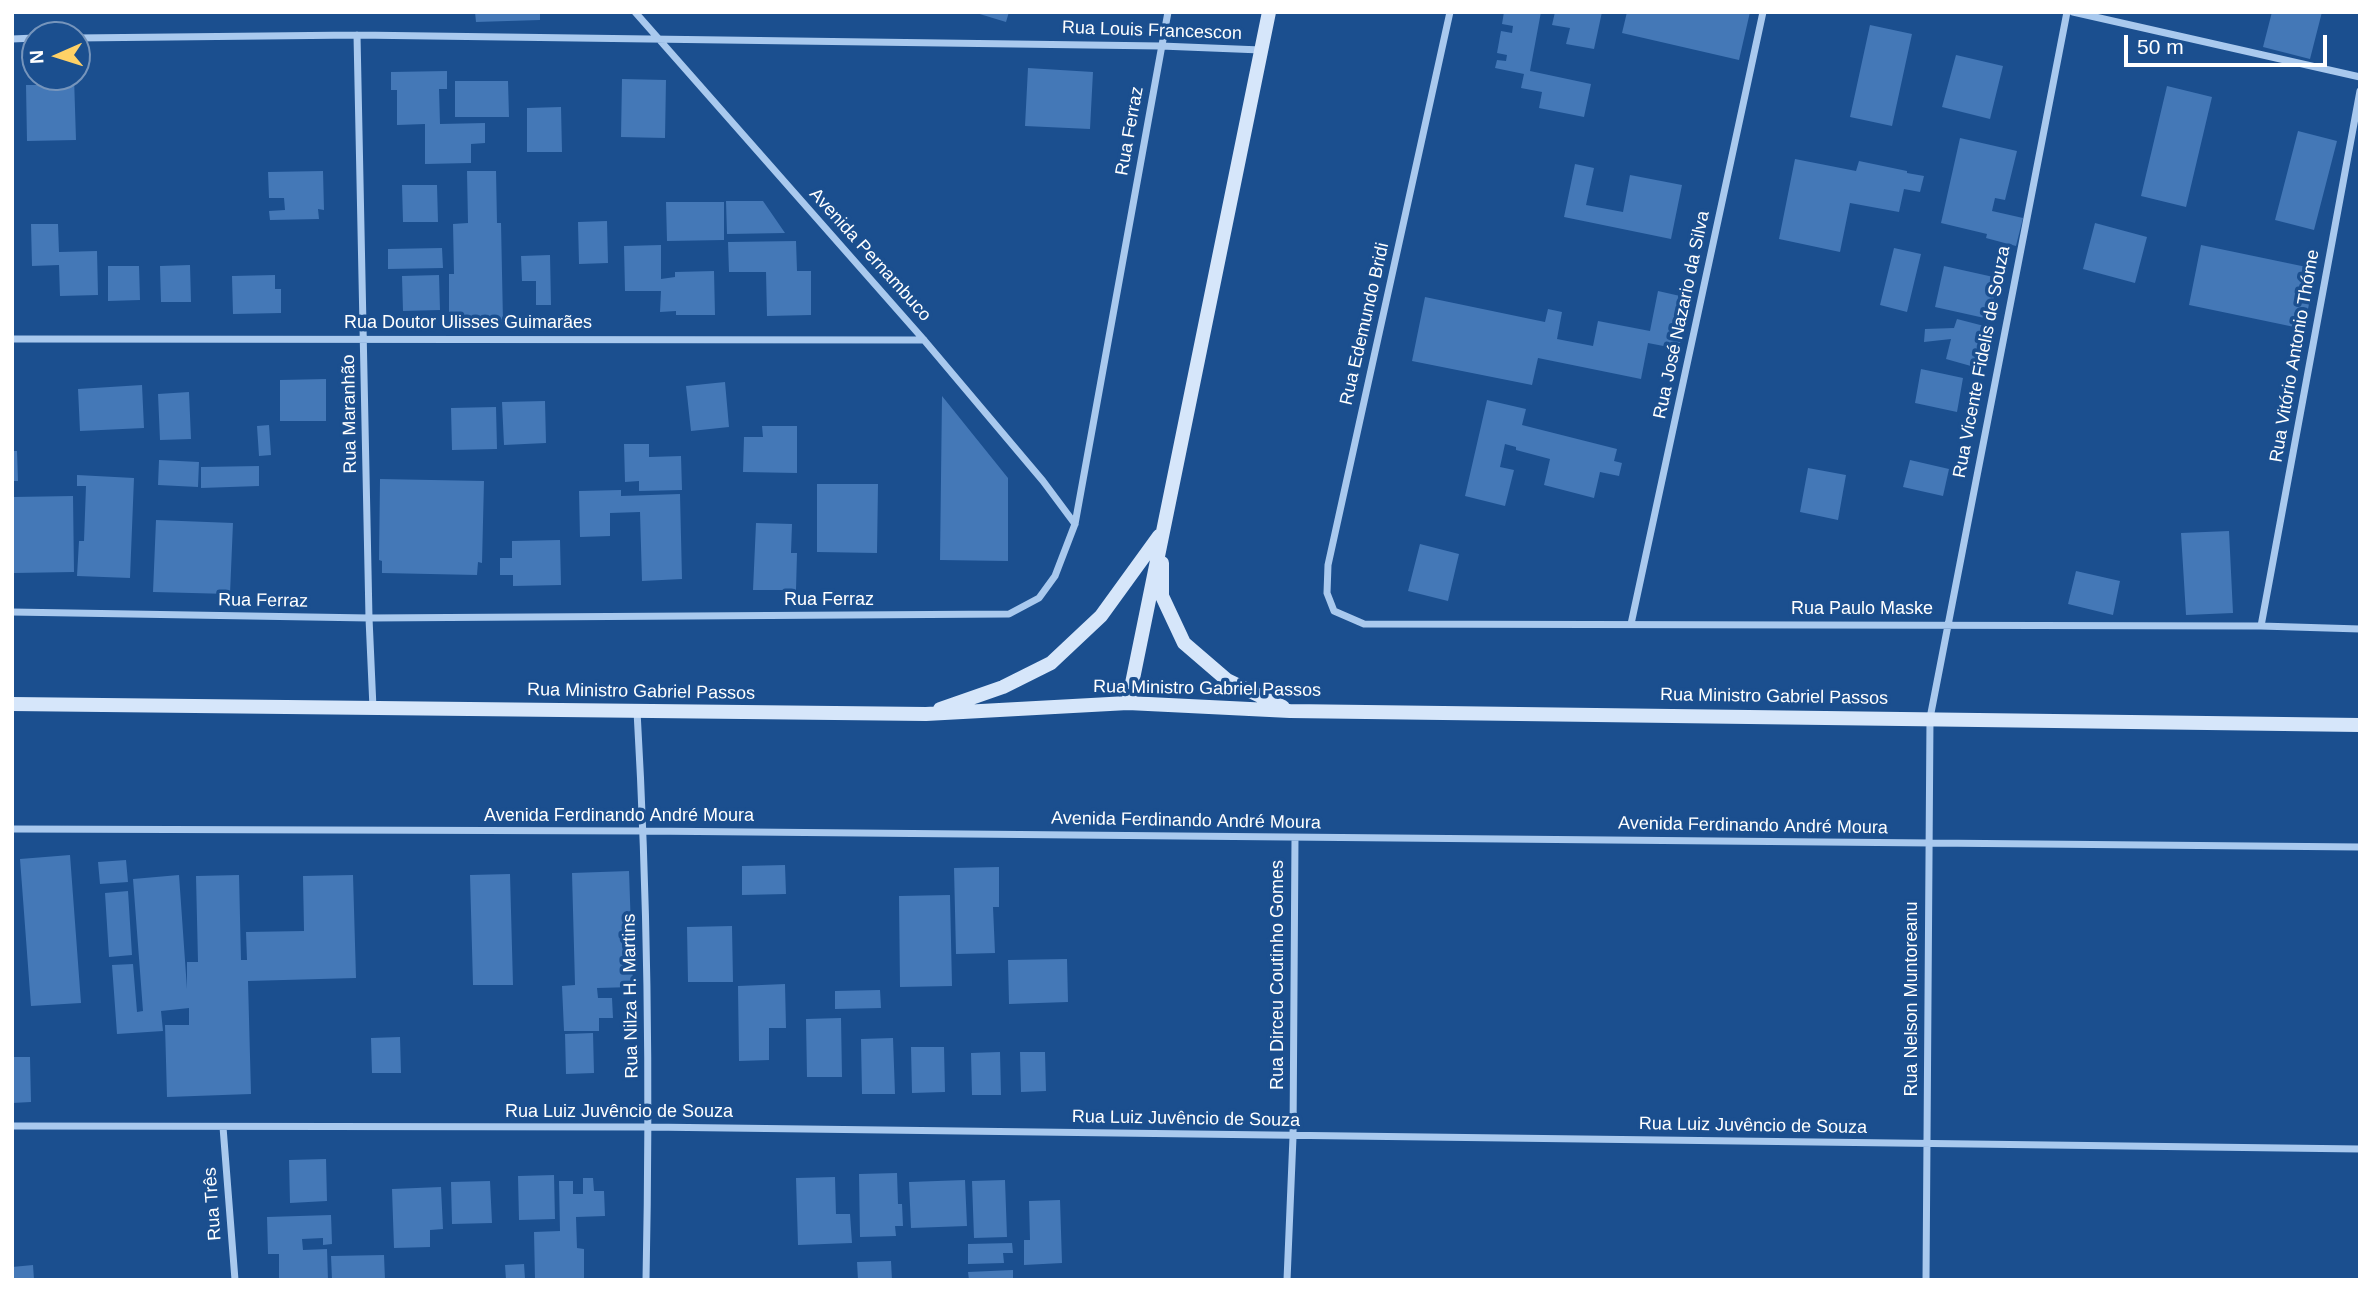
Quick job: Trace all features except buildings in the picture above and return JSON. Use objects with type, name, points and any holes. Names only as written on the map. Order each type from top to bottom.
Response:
[{"type":"main road","points":[[1128,703],[1269,12]]},
{"type":"main road","points":[[1162,532],[1162,596],[1184,643],[1227,680],[1290,711]]},
{"type":"main road","points":[[926,715],[1003,687],[1051,663],[1101,616],[1162,532]]},
{"type":"main road","name":"Rua Ministro Gabriel Passos","points":[[12,704],[926,715],[1128,703],[1290,711],[2360,725]]},
{"type":"street","name":"Avenida Pernambuco","points":[[635,12],[924,340],[1043,481],[1075,524]]},
{"type":"street","name":"Rua Ferraz","points":[[12,612],[369,618],[1009,614],[1039,598],[1055,576],[1075,524],[1168,12]]},
{"type":"street","name":"Rua Edemundo Bridi","points":[[1364,624],[1334,611],[1327,593],[1328,565],[1450,12]]},
{"type":"street","name":"Rua José Nazario da Silva","points":[[1631,624],[1763,12]]},
{"type":"street","name":"Rua Vicente Fidelis de Souza","points":[[1930,718],[2067,12]]},
{"type":"street","points":[[2073,12],[2360,76]]},
{"type":"street","name":"Rua Louis Francescon","points":[[91,38],[357,35],[1161,46],[1261,50]]},
{"type":"street","name":"Rua Maranhão","points":[[357,35],[373,708]]},
{"type":"street","name":"Rua Vitório Antonio Thóme","points":[[2261,626],[2360,91]]},
{"type":"street","name":"Rua Doutor Ulisses Guimarães","points":[[12,339],[924,340]]},
{"type":"street","name":"Rua Paulo Maske","points":[[1364,624],[2261,626],[2360,629]]},
{"type":"street","name":"Rua Nilza H. Martins","points":[[637,711],[644,831],[649,1128],[646,1280]]},
{"type":"street","name":"Rua Nelson Muntoreanu","points":[[1926,1280],[1930,718]]},
{"type":"street","name":"Avenida Ferdinando André Moura","points":[[12,829],[644,831],[2360,847]]},
{"type":"street","name":"Rua Dirceu Coutinho Gomes","points":[[1287,1280],[1293,1137],[1295,838]]},
{"type":"street","name":"Rua Luiz Juvêncio de Souza","points":[[12,1126],[649,1128],[2360,1149]]},
{"type":"street","name":"Rua Três","points":[[223,1127],[234,1280]]}]
